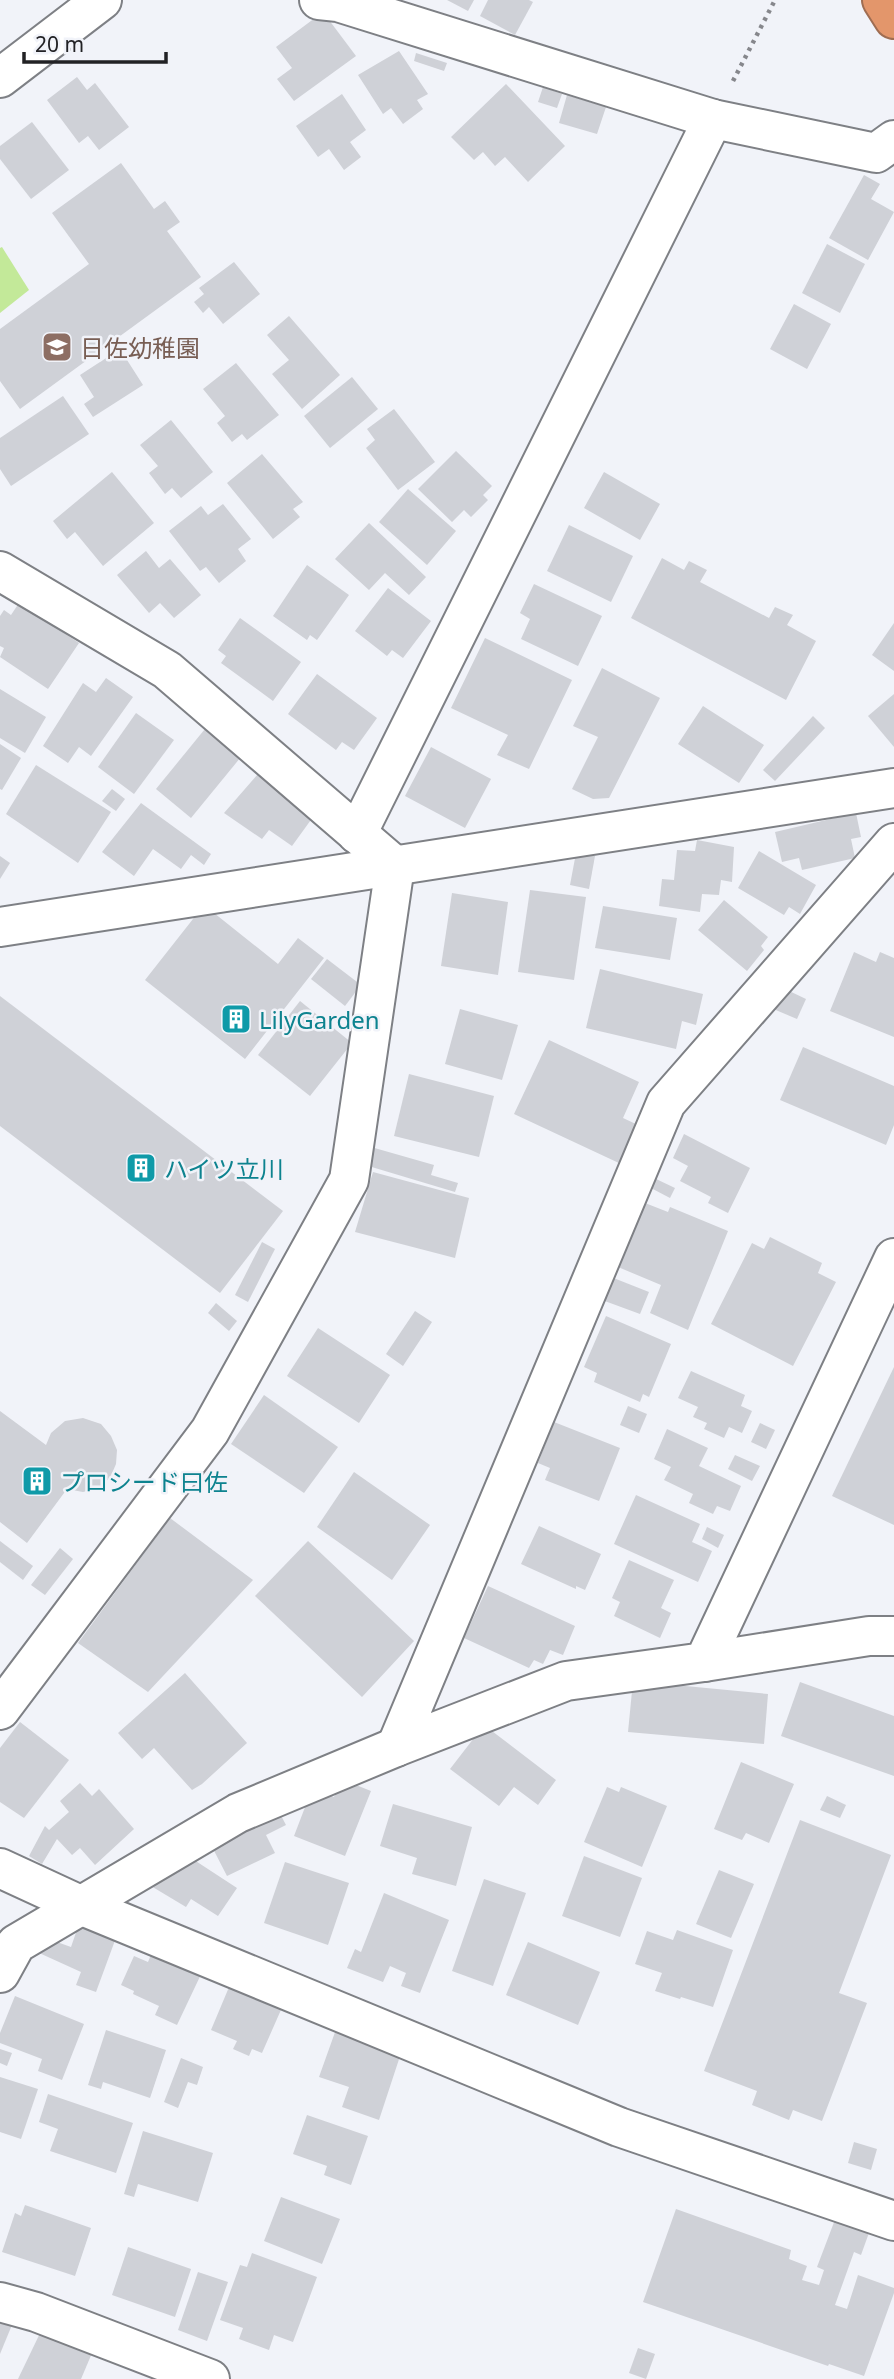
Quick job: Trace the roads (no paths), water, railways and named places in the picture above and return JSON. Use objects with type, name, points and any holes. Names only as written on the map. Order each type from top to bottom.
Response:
[{"type":"highway","points":[[882,0],[894,19]]},
{"type":"street","points":[[0,78],[102,0]]},
{"type":"street","points":[[319,0],[338,2],[713,119],[876,153],[894,140]]},
{"type":"street","points":[[357,834],[713,119]]},
{"type":"street","points":[[0,572],[167,670],[395,866]]},
{"type":"street","points":[[0,928],[894,788]]},
{"type":"street","points":[[396,1747],[666,1103],[894,844]]},
{"type":"street","points":[[0,1710],[210,1432],[349,1180],[395,866]]},
{"type":"street","points":[[704,1662],[894,1258]]},
{"type":"street","points":[[0,1973],[16,1944],[238,1813],[396,1747],[566,1681],[869,1636],[894,1636]]},
{"type":"street","points":[[0,1868],[80,1905],[619,2127],[894,2221]]},
{"type":"street","points":[[0,2302],[36,2312],[210,2379]]},
{"type":"place","name":"日佐幼稚園","points":[[57,347]]},
{"type":"place","name":"LilyGarden","points":[[236,1019]]},
{"type":"place","name":"ハイツ立川","points":[[141,1168]]},
{"type":"place","name":"プロシード曰佐","points":[[37,1481]]}]
